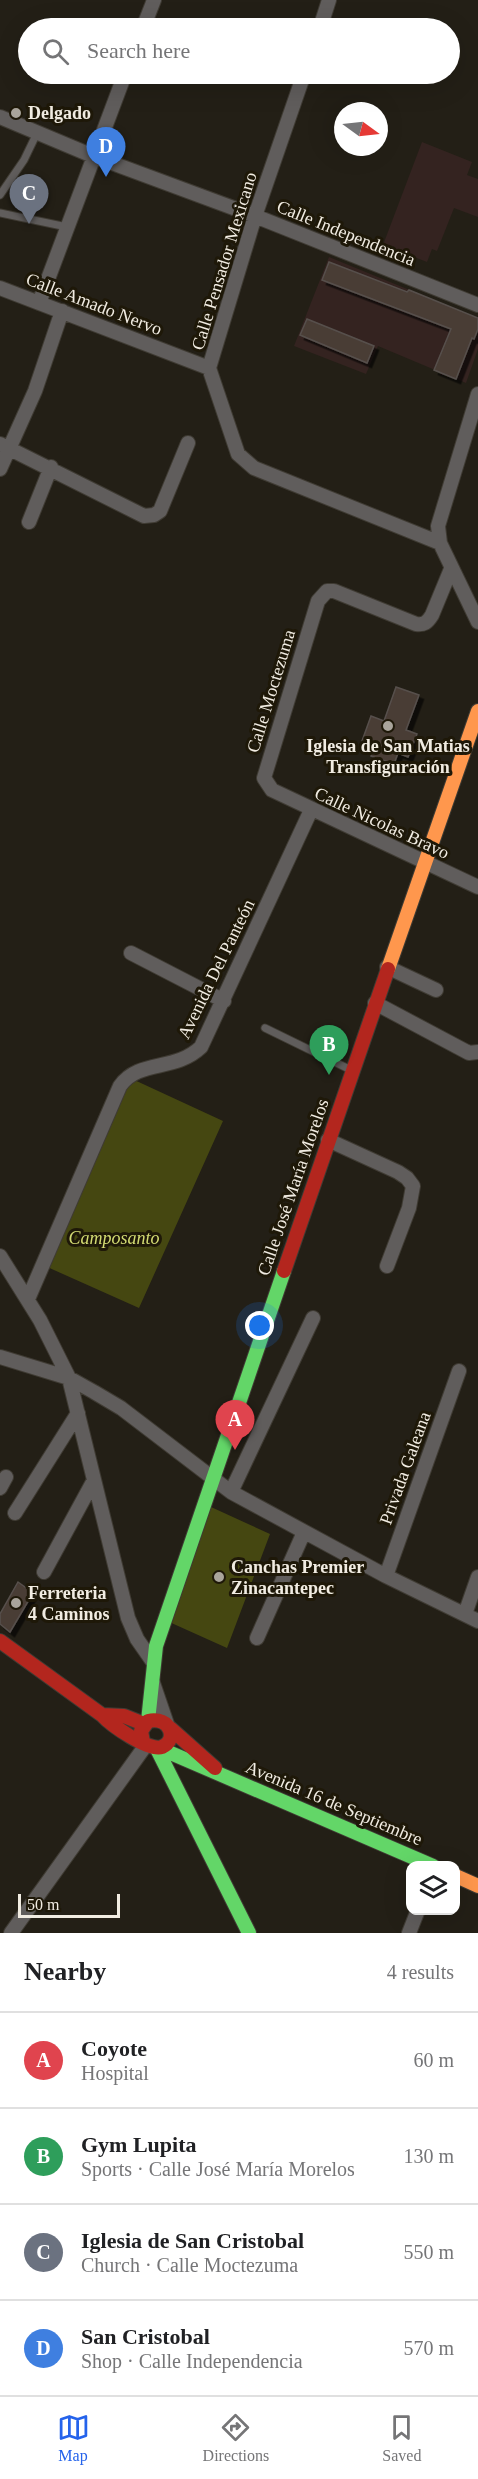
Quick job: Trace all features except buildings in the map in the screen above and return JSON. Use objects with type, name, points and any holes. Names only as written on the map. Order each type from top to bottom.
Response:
[{"type":"street","points":[[147,18],[154,0]]},
{"type":"street","points":[[323,18],[329,0]]},
{"type":"street","points":[[39,303],[121,84]]},
{"type":"street","name":"Calle Pensador Mexicano","points":[[301,84],[255,216],[209,368],[233,441],[244,461],[254,468],[440,543]]},
{"type":"street","name":"Calle Independencia","points":[[0,117],[93,156],[255,216],[478,305]]},
{"type":"street","name":"Calle Amado Nervo","points":[[0,288],[209,368]]},
{"type":"street","points":[[0,468],[4,446],[35,391],[62,311]]},
{"type":"street","points":[[478,394],[438,526],[440,543],[478,622]]},
{"type":"street","points":[[4,446],[144,516],[160,511],[188,443]]},
{"type":"street","points":[[29,522],[51,468]]},
{"type":"street","name":"Calle Moctezuma","points":[[272,790],[266,783],[265,770],[318,601],[327,591],[334,591],[423,625],[432,615],[451,569]]},
{"type":"street","name":"Calle José María Morelos","points":[[146,1722],[153,1662],[211,1479],[387,967],[478,711]]},
{"type":"street","name":"Calle Nicolas Bravo","points":[[272,790],[478,887]]},
{"type":"street","name":"Avenida Del Panteón","points":[[28,1299],[120,1086],[127,1076],[137,1071],[178,1062],[191,1057],[201,1047],[311,810]]},
{"type":"street","points":[[131,953],[224,1001]]},
{"type":"street","points":[[387,967],[436,990]]},
{"type":"street","points":[[375,1003],[469,1053],[478,1052]]},
{"type":"street","points":[[328,1140],[399,1172],[413,1186],[409,1208],[387,1266]]},
{"type":"street","points":[[0,1256],[28,1299],[69,1378],[128,1618],[140,1645],[153,1662]]},
{"type":"street","points":[[231,1492],[313,1318]]},
{"type":"street","points":[[0,1357],[69,1378],[121,1408],[211,1479],[231,1492],[386,1576],[478,1621]]},
{"type":"street","name":"Privada Galeana","points":[[386,1576],[459,1371]]},
{"type":"street","points":[[15,1513],[78,1413]]},
{"type":"street","points":[[44,1572],[94,1480]]},
{"type":"street","points":[[257,1638],[304,1532]]},
{"type":"street","points":[[465,1614],[478,1577]]},
{"type":"street","name":"Avenida 16 de Septiembre","points":[[0,1641],[102,1715],[115,1729],[421,1861]]},
{"type":"street","name":"Calle José María Morelos","points":[[151,1677],[168,1726]]},
{"type":"street","points":[[10,1933],[151,1746],[168,1743],[171,1734],[168,1726],[158,1719],[146,1722],[124,1716],[102,1715]]},
{"type":"street","points":[[146,1722],[141,1731],[249,1933]]},
{"type":"street","name":"Avenida 16 de Septiembre","points":[[168,1726],[221,1774]]},
{"type":"street","points":[[460,1878],[478,1886]]},
{"type":"street","points":[[409,1933],[416,1915]]},
{"type":"lane","points":[[0,195],[24,160],[37,133]]},
{"type":"lane","points":[[0,213],[67,226]]},
{"type":"lane","points":[[265,1028],[352,1070]]},
{"type":"shaded area","points":[[422,142],[472,162],[467,175],[478,179],[478,217],[454,208],[437,251],[432,249],[427,262],[383,245]]},
{"type":"shaded area","points":[[329,257],[478,318],[478,349],[466,383],[378,346],[366,374],[294,346]]},
{"type":"green space","name":"Camposanto","points":[[130,1078],[223,1121],[139,1308],[45,1266]]},
{"type":"green space","name":"Canchas Premier Zinacantepec","points":[[211,1507],[270,1534],[227,1648],[167,1621]]},
{"type":"traffic: fast","points":[[148,1721],[156,1646],[284,1271]]},
{"type":"traffic: fast","points":[[159,1748],[421,1861]]},
{"type":"traffic: fast","points":[[157,1749],[249,1933]]},
{"type":"traffic: slow","points":[[388,969],[478,711]]},
{"type":"traffic: slow","points":[[460,1878],[478,1886]]},
{"type":"traffic: jam","points":[[284,1271],[388,969]]},
{"type":"traffic: jam","points":[[0,1641],[113,1725],[140,1742],[148,1746],[162,1747],[170,1739],[170,1730],[162,1722],[148,1721],[141,1731],[143,1742]]},
{"type":"traffic: jam","points":[[102,1715],[124,1716],[144,1724]]},
{"type":"traffic: jam","points":[[170,1728],[215,1768]]},
{"type":"place","name":"Delgado","points":[[16,113]]},
{"type":"place","name":"San Cristobal","points":[[106,177]]},
{"type":"place","name":"Iglesia de San Cristobal","points":[[29,224]]},
{"type":"place","name":"Iglesia de San Matias Transfiguración","points":[[388,726]]},
{"type":"place","name":"Gym Lupita","points":[[329,1075]]},
{"type":"place","name":"Coyote","points":[[235,1450]]},
{"type":"place","name":"Canchas Premier Zinacantepec","points":[[219,1577]]},
{"type":"place","name":"Ferreteria 4 Caminos","points":[[16,1603]]}]
